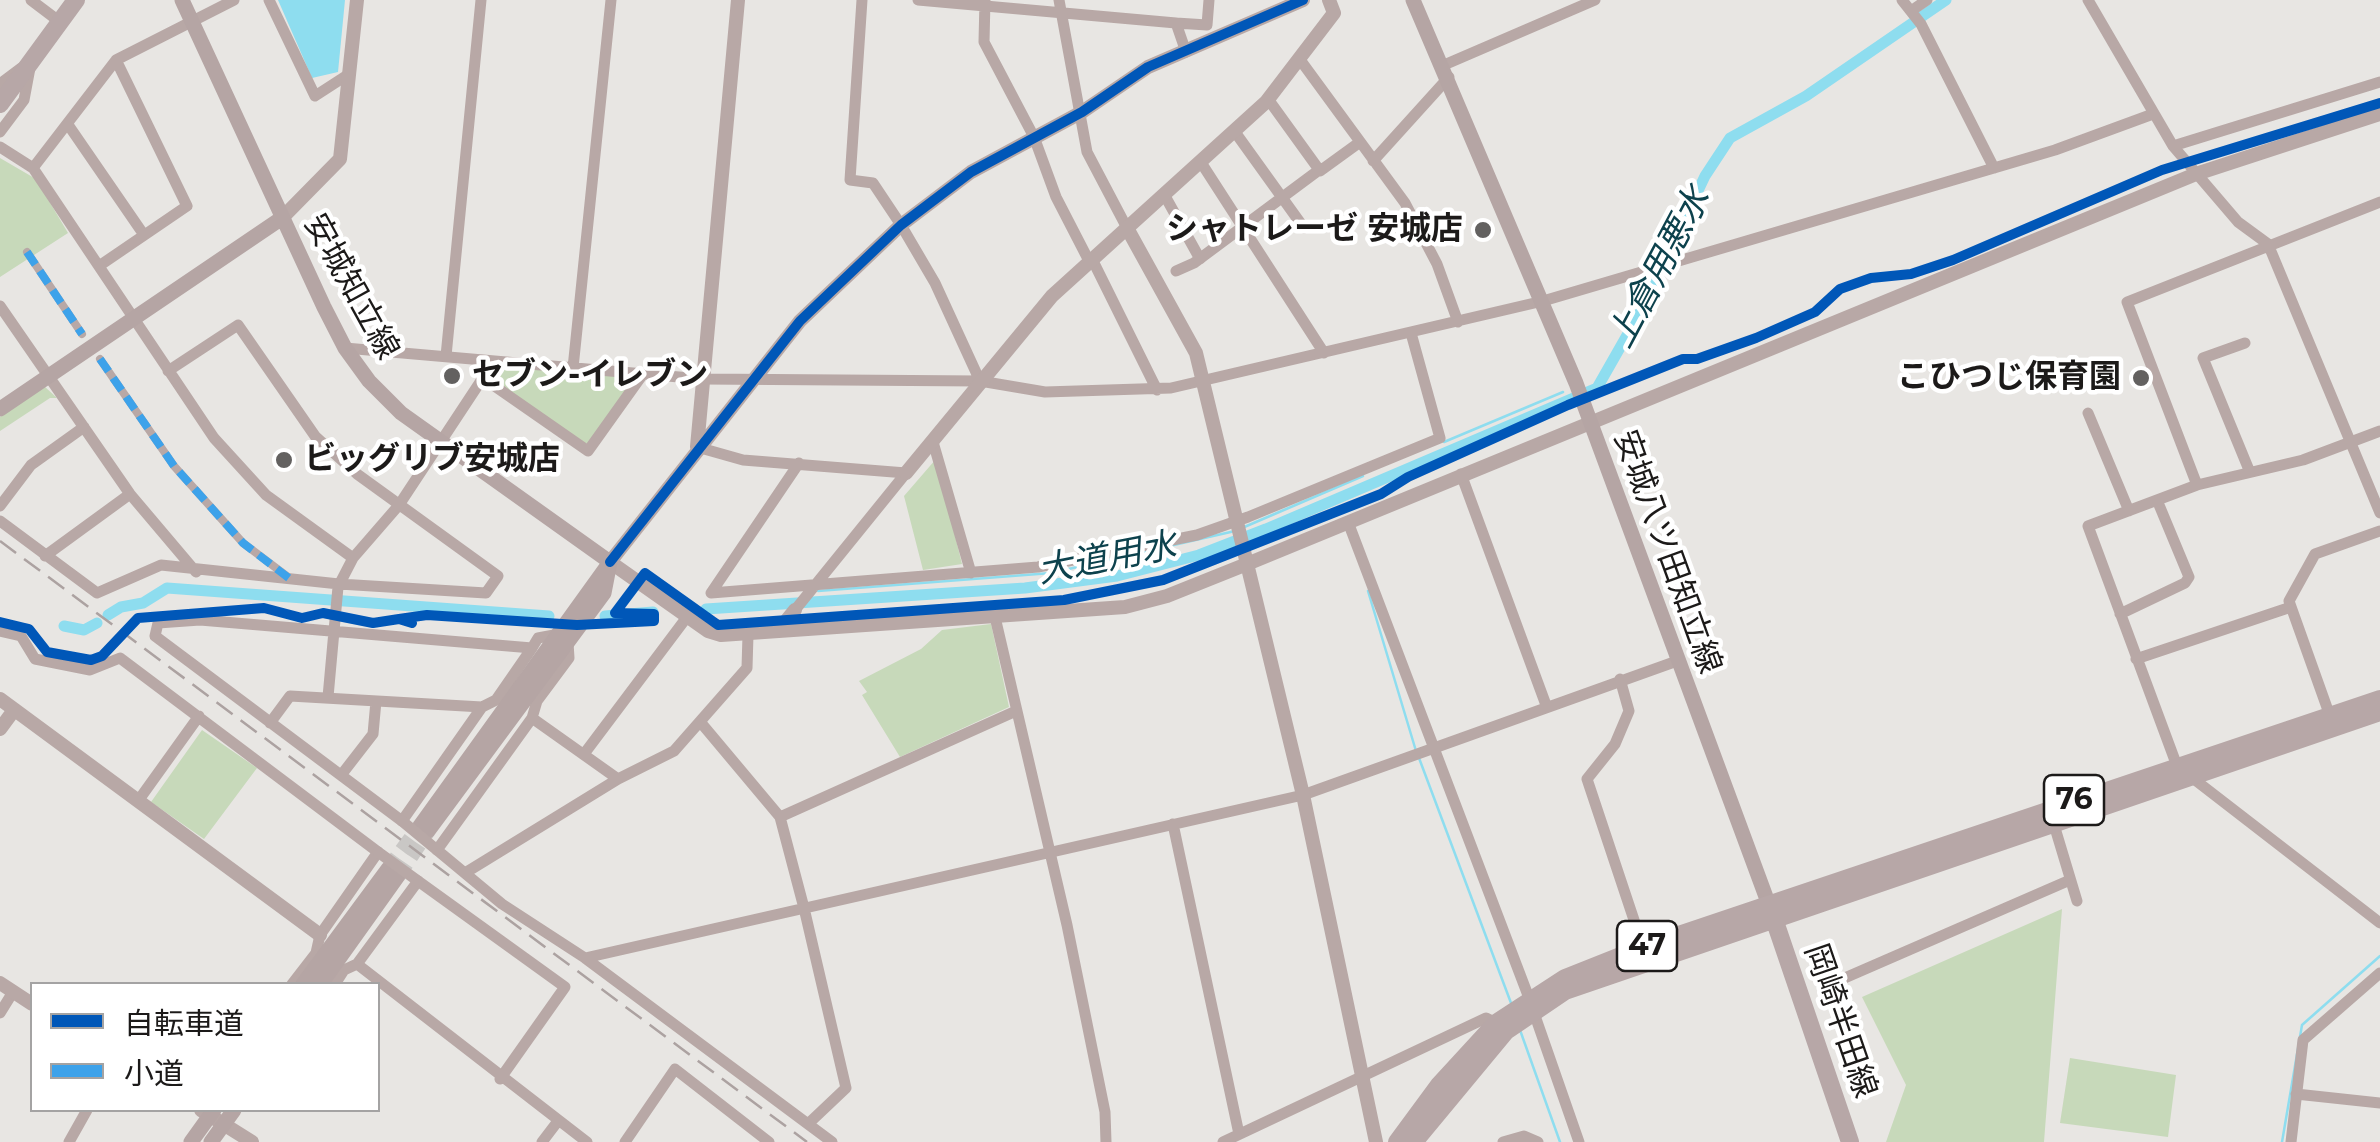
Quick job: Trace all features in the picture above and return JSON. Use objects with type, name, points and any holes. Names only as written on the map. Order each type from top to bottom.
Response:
[{"type":"main road","points":[[0,104],[76,0]]},
{"type":"main road","name":"安城知立線","points":[[182,0],[345,348],[401,413],[610,562]]},
{"type":"main road","name":"安城八ツ田知立線","points":[[1413,0],[1576,383],[1771,912]]},
{"type":"main road","points":[[0,409],[282,218]]},
{"type":"main road","points":[[424,828],[561,639],[610,562]]},
{"type":"main road","name":"76","points":[[2185,771],[2380,699]]},
{"type":"main road","name":"76","points":[[1771,912],[2185,771],[2380,712]]},
{"type":"main road","points":[[305,982],[393,873],[322,982]]},
{"type":"main road","name":"岡崎半田線","points":[[1396,1142],[1439,1085],[1496,1023],[1579,971],[1643,946],[1771,912]]},
{"type":"main road","name":"岡崎半田線","points":[[1414,1142],[1476,1064],[1531,1004],[1771,912]]},
{"type":"main road","name":"岡崎半田線","points":[[1771,912],[1850,1142]]},
{"type":"main road","points":[[191,1142],[217,1113]]},
{"type":"main road","points":[[211,1142],[217,1113]]},
{"type":"street","points":[[30,0],[60,22]]},
{"type":"street","points":[[32,168],[116,60],[234,0]]},
{"type":"street","points":[[269,0],[315,96],[349,74]]},
{"type":"street","points":[[282,218],[340,159],[357,0]]},
{"type":"street","points":[[446,356],[481,0]]},
{"type":"street","points":[[573,368],[611,0]]},
{"type":"street","points":[[698,447],[738,0]]},
{"type":"street","points":[[862,0],[850,180],[873,183],[901,225],[935,282],[980,380]]},
{"type":"street","points":[[918,0],[1060,5],[1206,25],[1209,0]]},
{"type":"street","points":[[1304,0],[1148,67],[1082,112],[971,172],[901,225],[800,321],[610,562],[708,631],[748,636],[1125,607],[1167,596],[1245,557],[1348,522],[2196,174],[2380,114]]},
{"type":"street","points":[[778,631],[1052,296],[1202,164],[1268,99],[1301,61],[1334,13],[1329,0]]},
{"type":"street","points":[[1373,161],[1446,71],[1596,0]]},
{"type":"street","points":[[1902,0],[1915,17],[1994,168]]},
{"type":"street","points":[[1915,17],[1927,0]]},
{"type":"street","points":[[2088,0],[2173,146],[2238,222],[2268,244],[2348,444],[2380,513]]},
{"type":"street","points":[[985,2],[984,42],[1034,138],[1056,198],[1156,390]]},
{"type":"street","points":[[1060,5],[1087,152],[1190,336],[1203,380],[1303,795],[1376,1142]]},
{"type":"street","points":[[1176,23],[1186,52]]},
{"type":"street","points":[[0,84],[32,59]]},
{"type":"street","points":[[0,132],[24,100],[32,59]]},
{"type":"street","points":[[99,266],[187,206],[116,60]]},
{"type":"street","points":[[1301,61],[1404,202],[1436,264],[1458,322]]},
{"type":"street","points":[[2173,146],[2380,82]]},
{"type":"street","points":[[1268,99],[1319,170]]},
{"type":"street","points":[[345,348],[702,378],[980,380],[1045,392],[1156,390],[1542,301],[1994,168],[2153,114]]},
{"type":"street","points":[[68,126],[144,235]]},
{"type":"street","points":[[1235,132],[1304,228]]},
{"type":"street","points":[[1176,272],[1200,259],[1240,226],[1360,142]]},
{"type":"street","points":[[0,147],[32,168],[214,438],[266,495],[353,558]]},
{"type":"street","points":[[1202,164],[1324,352]]},
{"type":"street","points":[[1165,196],[1200,259]]},
{"type":"street","points":[[2197,485],[2127,302],[2380,202]]},
{"type":"street","points":[[27,252],[82,334]]},
{"type":"street","points":[[0,306],[130,494],[196,572]]},
{"type":"street","points":[[0,332],[12,324]]},
{"type":"street","points":[[0,522],[97,593],[162,565],[338,586],[486,593],[498,576],[400,505],[315,436],[238,325],[168,371]]},
{"type":"street","points":[[798,463],[710,593],[805,596],[1117,553],[1237,523],[1440,438],[1411,333]]},
{"type":"street","points":[[2245,342],[2203,358],[2249,470]]},
{"type":"street","points":[[100,359],[174,466],[243,543],[290,579]]},
{"type":"street","points":[[328,697],[338,586],[353,558],[400,505],[494,361]]},
{"type":"street","points":[[483,378],[588,452],[642,374]]},
{"type":"street","points":[[2088,413],[2129,511]]},
{"type":"street","points":[[0,506],[30,466],[84,427]]},
{"type":"street","points":[[2380,432],[2304,460],[2197,485],[2088,526],[2136,660],[2185,771],[2380,922]]},
{"type":"street","points":[[933,442],[971,573]]},
{"type":"street","points":[[698,447],[743,460],[906,473]]},
{"type":"street","points":[[1461,474],[1546,705]]},
{"type":"street","points":[[45,556],[130,494]]},
{"type":"street","points":[[2120,614],[2185,583],[2189,577],[2157,500]]},
{"type":"street","points":[[1348,522],[1436,746],[1579,1142]]},
{"type":"street","points":[[2330,716],[2289,601],[2315,554],[2380,531]]},
{"type":"street","points":[[2136,660],[2290,607]]},
{"type":"street","points":[[584,754],[687,617]]},
{"type":"street","points":[[995,617],[1106,1112],[1106,1142]]},
{"type":"street","points":[[532,648],[200,620],[158,624],[155,636],[342,774],[502,904],[585,958],[832,1142]]},
{"type":"street","points":[[0,630],[20,636],[36,658],[90,670],[120,658],[565,987],[500,1078]]},
{"type":"street","points":[[402,821],[482,707],[496,700],[543,634],[561,639],[569,658],[537,701],[532,718],[437,850]]},
{"type":"street","points":[[465,873],[618,779],[674,751],[702,724],[747,668],[748,636]]},
{"type":"street","points":[[585,958],[1303,795],[1677,661]]},
{"type":"street","points":[[1620,680],[1629,711],[1614,744],[1586,780],[1643,946]]},
{"type":"street","points":[[270,723],[290,696],[482,707]]},
{"type":"street","points":[[0,699],[320,935]]},
{"type":"street","points":[[342,774],[373,734],[376,701]]},
{"type":"street","points":[[0,729],[14,710]]},
{"type":"street","points":[[780,818],[1016,710]]},
{"type":"street","points":[[138,801],[199,716]]},
{"type":"street","points":[[532,718],[618,779]]},
{"type":"street","points":[[702,724],[780,818],[804,908],[846,1088],[808,1124]]},
{"type":"street","points":[[2051,816],[2076,901]]},
{"type":"street","points":[[1174,824],[1239,1134]]},
{"type":"street","points":[[294,982],[316,954],[320,935],[378,852]]},
{"type":"street","points":[[1840,980],[2070,880]]},
{"type":"street","points":[[335,982],[344,970],[357,964],[418,881]]},
{"type":"street","points":[[357,964],[380,982]]},
{"type":"street","points":[[2291,1142],[2303,1040],[2380,972]]},
{"type":"street","points":[[380,982],[587,1142]]},
{"type":"street","points":[[0,1013],[6,988],[30,1003]]},
{"type":"street","points":[[1222,1142],[1486,1018],[1496,1023]]},
{"type":"street","points":[[624,1142],[675,1069],[770,1142]]},
{"type":"street","points":[[2296,1094],[2380,1102]]},
{"type":"street","points":[[69,1142],[86,1112]]},
{"type":"street","points":[[217,1113],[252,1142]]},
{"type":"street","points":[[542,1142],[558,1121]]},
{"type":"street","points":[[1503,1142],[1524,1136],[1538,1142]]},
{"type":"green space","points":[[0,158],[36,179],[68,233],[0,277]]},
{"type":"green space","points":[[501,365],[633,377],[634,381],[590,443],[582,444],[492,379]]},
{"type":"green space","points":[[44,386],[57,398],[50,398],[0,431],[0,417]]},
{"type":"green space","points":[[936,459],[962,564],[923,570],[904,496]]},
{"type":"green space","points":[[991,624],[1009,707],[900,757],[862,695],[867,692],[859,681],[921,649],[942,630]]},
{"type":"green space","points":[[202,730],[257,768],[204,839],[151,802]]},
{"type":"green space","points":[[2062,909],[2044,1142],[1886,1142],[1906,1085],[1862,997]]},
{"type":"green space","points":[[2070,1058],[2176,1075],[2168,1137],[2060,1123]]},
{"type":"water","points":[[278,0],[345,0],[338,72],[312,78]]},
{"type":"waterway","name":"上倉用悪水","points":[[706,609],[1025,588],[1117,576],[1199,555],[1266,529],[1597,388],[1642,309],[1705,176],[1730,138],[1806,96],[1946,0]]},
{"type":"waterway","name":"大道用水","points":[[1444,442],[1563,392]]},
{"type":"waterway","name":"大道用水","points":[[1242,528],[1363,476]]},
{"type":"waterway","name":"大道用水","points":[[818,591],[1051,573],[1235,531]]},
{"type":"waterway","name":"上倉用悪水","points":[[108,615],[121,607],[143,603],[167,588],[549,616]]},
{"type":"waterway","points":[[1368,591],[1416,751]]},
{"type":"waterway","name":"上倉用悪水","points":[[605,616],[653,612]]},
{"type":"waterway","name":"上倉用悪水","points":[[64,626],[84,630],[97,623]]},
{"type":"waterway","points":[[1419,758],[1511,1003]]},
{"type":"waterway","points":[[2282,1142],[2302,1025],[2380,956]]},
{"type":"waterway","points":[[1520,1030],[1560,1142]]},
{"type":"tunnel","points":[[388,869],[420,826]]},
{"type":"tunnel","points":[[398,876],[428,831]]},
{"type":"railway","points":[[0,541],[807,1142]]},
{"type":"marked path","points":[[27,252],[82,334]]},
{"type":"marked path","points":[[100,359],[174,466],[243,543],[290,579]]},
{"type":"cycle path","points":[[610,562],[800,321],[901,225],[971,172],[1082,112],[1148,67],[1303,0]]},
{"type":"cycle path","points":[[399,619],[427,615],[577,625],[654,621],[654,614],[615,613],[645,573],[718,625],[1064,600],[1163,580],[1381,494],[1408,477],[1568,405],[1683,359],[1697,359],[1756,338],[1815,312],[1840,289],[1871,278],[1911,274],[1953,260],[2162,170],[2380,103]]},
{"type":"cycle path","points":[[0,622],[29,629],[47,652],[91,660],[102,656],[138,618],[264,608],[302,618],[323,613],[373,623],[399,619],[412,623]]},
{"type":"place","name":"シャトレーゼ 安城店","points":[[1483,230]]},
{"type":"place","name":"セブン-イレブン","points":[[452,376]]},
{"type":"place","name":"こひつじ保育園","points":[[2141,378]]},
{"type":"place","name":"ビッグリブ安城店","points":[[284,460]]}]
